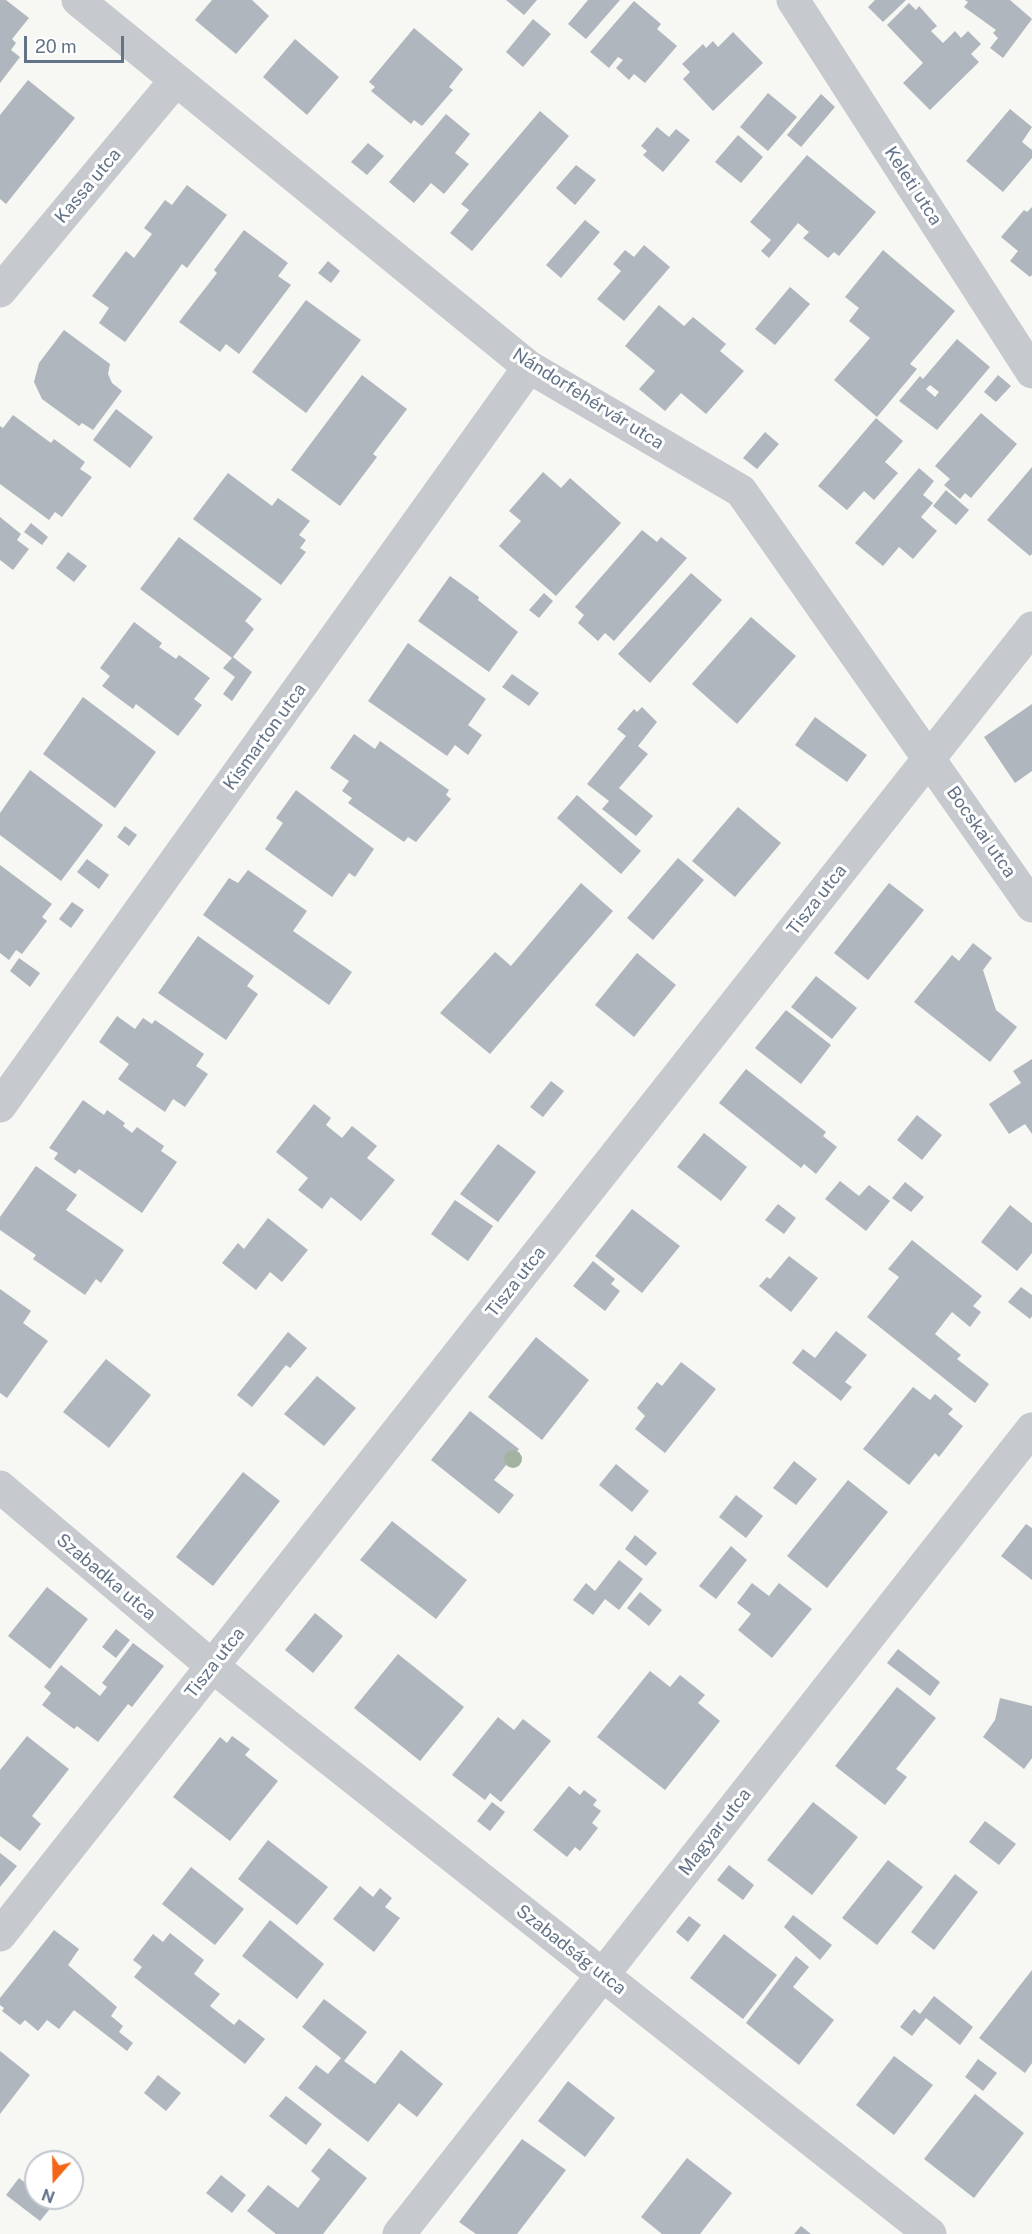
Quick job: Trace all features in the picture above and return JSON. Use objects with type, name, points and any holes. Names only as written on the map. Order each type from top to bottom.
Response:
[{"type":"street","name":"Nándorfehérvár utca","points":[[78,0],[529,367],[741,491],[930,757]]},
{"type":"street","name":"Keleti utca","points":[[793,0],[1032,372]]},
{"type":"street","name":"Kassa utca","points":[[0,291],[176,80]]},
{"type":"street","name":"Kismarton utca","points":[[0,1106],[529,367]]},
{"type":"street","name":"Tisza utca","points":[[0,1935],[1032,628]]},
{"type":"street","name":"Bocskai utca","points":[[930,757],[1032,906]]},
{"type":"street","name":"Magyar utca","points":[[399,2234],[1032,1430]]},
{"type":"street","name":"Szabadka utca","points":[[0,1487],[212,1666]]},
{"type":"street","name":"Szabadság utca","points":[[212,1666],[930,2234]]},
{"type":"building","points":[[0,0],[6,0],[29,18],[12,39],[16,43],[11,50],[20,57],[0,83]]},
{"type":"building","points":[[212,0],[252,0],[269,16],[236,54],[195,20]]},
{"type":"building","points":[[506,0],[537,0],[524,15]]},
{"type":"building","points":[[588,0],[620,0],[586,39],[568,24]]},
{"type":"building","points":[[875,0],[906,0],[883,22],[868,7]]},
{"type":"building","points":[[965,0],[1010,0],[1032,19],[1003,58],[990,48],[998,38],[993,33],[996,30],[964,7],[968,2]]},
{"type":"building","points":[[634,1],[661,24],[657,29],[677,46],[645,83],[634,74],[629,80],[616,68],[623,60],[618,57],[609,68],[590,52]]},
{"type":"building","points":[[909,3],[916,10],[919,6],[937,26],[931,31],[943,43],[955,31],[961,38],[968,31],[981,44],[971,54],[979,62],[930,110],[903,83],[923,63],[887,25]]},
{"type":"building","points":[[533,19],[551,34],[523,67],[506,52]]},
{"type":"building","points":[[414,28],[463,69],[449,87],[453,90],[422,126],[414,120],[411,124],[371,91],[375,87],[369,82]]},
{"type":"building","points":[[733,32],[763,63],[713,111],[683,79],[690,72],[682,64],[703,44],[706,48],[713,41],[718,47]]},
{"type":"building","points":[[295,39],[339,77],[307,115],[263,77]]},
{"type":"building","points":[[28,80],[75,118],[6,204],[0,199],[0,115]]},
{"type":"building","points":[[768,93],[797,117],[768,151],[740,127]]},
{"type":"building","points":[[821,94],[835,107],[801,147],[787,135]]},
{"type":"building","points":[[1010,109],[1032,127],[1022,142],[1032,150],[1032,158],[1003,192],[966,161]]},
{"type":"building","points":[[540,111],[569,136],[472,251],[450,233],[469,210],[461,204]]},
{"type":"building","points":[[446,114],[470,134],[455,153],[469,164],[444,194],[431,183],[414,203],[389,182]]},
{"type":"building","points":[[657,127],[669,137],[676,129],[690,140],[663,172],[643,155],[647,151],[641,146]]},
{"type":"building","points":[[738,135],[763,157],[741,183],[715,162]]},
{"type":"building","points":[[368,143],[384,156],[367,175],[351,162]]},
{"type":"building","points":[[807,155],[876,212],[839,256],[834,252],[828,258],[803,238],[809,232],[798,223],[769,258],[761,251],[771,240],[750,222]]},
{"type":"building","points":[[576,165],[596,180],[575,205],[556,188]]},
{"type":"building","points":[[187,185],[227,215],[187,268],[182,264],[125,342],[99,323],[109,308],[92,296],[126,251],[134,258],[152,234],[144,228],[165,200],[172,205]]},
{"type":"building","points":[[1032,207],[1032,275],[1030,277],[1010,261],[1018,251],[1001,237],[1024,210],[1027,212]]},
{"type":"building","points":[[585,220],[600,232],[561,278],[546,265]]},
{"type":"building","points":[[244,230],[288,263],[278,276],[291,285],[239,354],[226,344],[220,352],[179,322],[217,273],[214,270]]},
{"type":"building","points":[[644,245],[670,267],[624,321],[597,299],[621,271],[613,264],[625,250],[634,257]]},
{"type":"building","points":[[883,250],[955,311],[910,364],[917,369],[877,417],[834,380],[870,338],[849,321],[859,308],[845,297]]},
{"type":"building","points":[[328,261],[340,271],[331,283],[318,273]]},
{"type":"building","points":[[790,287],[810,304],[775,345],[755,329]]},
{"type":"building","points":[[306,300],[361,340],[306,413],[252,372]]},
{"type":"building","points":[[659,305],[684,326],[693,317],[726,344],[720,351],[744,371],[706,414],[681,393],[665,411],[639,389],[655,371],[625,346]]},
{"type":"building","points":[[64,330],[110,364],[108,374],[112,383],[122,391],[93,430],[82,423],[79,426],[42,399],[34,382],[39,363]]},
{"type":"building","points":[[957,339],[990,367],[937,430],[899,401],[920,376],[923,379]],"holes":[[[930,385],[939,392],[935,397],[926,389]]]},
{"type":"building","points":[[362,375],[407,409],[373,454],[377,457],[340,506],[291,470]]},
{"type":"building","points":[[998,375],[1011,386],[996,402],[984,392]]},
{"type":"building","points":[[116,409],[153,437],[130,468],[93,440]]},
{"type":"building","points":[[981,413],[1017,444],[971,498],[965,493],[960,499],[944,485],[950,479],[935,466]]},
{"type":"building","points":[[13,415],[51,443],[54,439],[85,462],[80,469],[92,477],[62,517],[55,512],[49,520],[0,484],[0,426],[3,428]]},
{"type":"building","points":[[876,418],[903,441],[885,462],[898,473],[874,500],[864,491],[847,510],[818,486]]},
{"type":"building","points":[[765,432],[779,444],[757,469],[743,458]]},
{"type":"building","points":[[1032,467],[1032,554],[1030,556],[987,520]]},
{"type":"building","points":[[919,468],[934,481],[923,495],[933,503],[921,517],[937,531],[913,559],[899,547],[883,566],[855,543]]},
{"type":"building","points":[[543,472],[561,488],[570,478],[621,523],[556,596],[499,546],[521,521],[509,511]]},
{"type":"building","points":[[228,473],[272,506],[278,498],[310,521],[299,535],[306,540],[300,548],[306,552],[281,585],[193,519]]},
{"type":"building","points":[[946,490],[969,510],[956,525],[933,506]]},
{"type":"building","points":[[0,517],[21,534],[17,540],[29,549],[13,570],[0,560]]},
{"type":"building","points":[[31,523],[48,537],[42,545],[24,532]]},
{"type":"building","points":[[642,530],[657,542],[661,537],[687,558],[614,641],[605,633],[598,641],[578,623],[584,615],[575,607]]},
{"type":"building","points":[[179,537],[262,599],[245,621],[254,629],[233,657],[252,672],[232,701],[223,694],[235,677],[223,668],[232,658],[140,589]]},
{"type":"building","points":[[68,552],[87,566],[74,582],[56,568]]},
{"type":"building","points":[[691,573],[722,600],[650,683],[618,654]]},
{"type":"building","points":[[450,576],[479,597],[478,600],[518,632],[489,672],[418,621]]},
{"type":"building","points":[[544,593],[553,601],[539,618],[529,610]]},
{"type":"building","points":[[751,617],[796,656],[737,724],[692,684]]},
{"type":"building","points":[[134,622],[162,643],[159,647],[176,659],[179,655],[210,678],[194,699],[202,705],[178,736],[136,704],[133,709],[102,686],[110,676],[100,668]]},
{"type":"building","points":[[408,643],[486,699],[468,725],[482,735],[468,755],[455,745],[447,756],[368,701]]},
{"type":"building","points":[[512,674],[539,693],[529,706],[502,687]]},
{"type":"building","points":[[83,697],[156,752],[115,808],[43,754]]},
{"type":"building","points":[[1032,704],[1032,771],[1015,783],[984,737]]},
{"type":"building","points":[[642,707],[657,722],[638,746],[648,754],[619,788],[653,816],[636,836],[602,809],[609,801],[587,784],[626,736],[617,729],[634,709],[637,712]]},
{"type":"building","points":[[815,717],[867,755],[847,782],[795,745]]},
{"type":"building","points":[[354,734],[375,749],[380,741],[449,790],[446,795],[451,799],[416,842],[408,837],[404,842],[348,803],[352,798],[342,791],[349,781],[330,768]]},
{"type":"building","points":[[30,770],[103,825],[61,881],[0,835],[0,813]]},
{"type":"building","points":[[296,790],[374,849],[355,877],[349,873],[332,897],[265,849],[283,823],[276,818]]},
{"type":"building","points":[[577,795],[641,851],[621,874],[557,818]]},
{"type":"building","points":[[738,807],[781,843],[735,897],[692,861]]},
{"type":"building","points":[[125,826],[137,835],[129,846],[117,837]]},
{"type":"building","points":[[678,858],[704,880],[653,940],[627,918]]},
{"type":"building","points":[[87,859],[109,875],[99,889],[77,872]]},
{"type":"building","points":[[0,865],[52,904],[42,917],[47,921],[22,954],[16,950],[9,960],[0,953]]},
{"type":"building","points":[[248,870],[307,911],[293,931],[352,972],[329,1005],[203,915],[229,878],[238,883]]},
{"type":"building","points":[[581,883],[613,911],[490,1054],[440,1013],[495,952],[511,966]]},
{"type":"building","points":[[889,883],[924,910],[868,980],[834,953]]},
{"type":"building","points":[[72,902],[84,910],[71,928],[59,919]]},
{"type":"building","points":[[198,936],[254,976],[247,986],[258,994],[226,1040],[158,993]]},
{"type":"building","points":[[973,943],[992,958],[983,970],[996,1010],[1017,1027],[990,1062],[914,1002],[952,955],[959,961]]},
{"type":"building","points":[[637,953],[676,985],[634,1037],[595,1005]]},
{"type":"building","points":[[19,958],[40,973],[30,987],[10,971]]},
{"type":"building","points":[[816,976],[857,1008],[832,1039],[791,1007]]},
{"type":"building","points":[[786,1010],[831,1045],[801,1084],[755,1048]]},
{"type":"building","points":[[117,1016],[135,1029],[143,1018],[152,1024],[155,1020],[204,1054],[196,1066],[208,1074],[185,1107],[173,1099],[165,1112],[118,1079],[129,1064],[99,1042]]},
{"type":"building","points":[[1032,1059],[1032,1134],[1025,1124],[1009,1134],[989,1104],[1021,1083],[1013,1071]]},
{"type":"building","points":[[746,1069],[826,1132],[823,1136],[837,1147],[816,1174],[804,1164],[801,1168],[719,1103]]},
{"type":"building","points":[[551,1081],[564,1091],[543,1117],[530,1107]]},
{"type":"building","points":[[83,1100],[104,1115],[107,1110],[125,1123],[123,1126],[132,1133],[137,1127],[164,1146],[161,1151],[177,1162],[142,1213],[79,1169],[75,1174],[54,1159],[58,1153],[49,1148]]},
{"type":"building","points":[[314,1104],[331,1118],[326,1125],[342,1138],[352,1126],[377,1146],[367,1158],[395,1180],[361,1221],[331,1197],[322,1209],[298,1190],[308,1178],[276,1152]]},
{"type":"building","points":[[917,1115],[942,1135],[922,1160],[897,1140]]},
{"type":"building","points":[[704,1133],[747,1167],[721,1201],[677,1167]]},
{"type":"building","points":[[498,1144],[536,1172],[498,1222],[460,1194]]},
{"type":"building","points":[[36,1166],[77,1195],[66,1210],[124,1250],[101,1283],[96,1279],[85,1295],[33,1259],[36,1255],[0,1230],[0,1217]]},
{"type":"building","points":[[840,1181],[859,1196],[869,1185],[890,1201],[866,1231],[825,1199]]},
{"type":"building","points":[[905,1182],[924,1197],[911,1212],[892,1198]]},
{"type":"building","points":[[455,1200],[493,1226],[468,1261],[431,1234]]},
{"type":"building","points":[[778,1204],[796,1218],[784,1234],[765,1220]]},
{"type":"building","points":[[1010,1205],[1032,1223],[1032,1253],[1017,1271],[981,1242]]},
{"type":"building","points":[[632,1209],[680,1246],[642,1293],[595,1256]]},
{"type":"building","points":[[268,1218],[308,1250],[282,1282],[270,1272],[256,1290],[222,1263],[238,1243],[244,1249]]},
{"type":"building","points":[[912,1240],[982,1296],[973,1306],[981,1312],[970,1327],[952,1312],[935,1334],[961,1355],[957,1359],[989,1384],[975,1403],[867,1317],[899,1277],[888,1269]]},
{"type":"building","points":[[789,1256],[818,1278],[791,1312],[759,1286],[767,1277],[770,1279]]},
{"type":"building","points":[[593,1261],[615,1279],[611,1284],[620,1291],[605,1311],[573,1286]]},
{"type":"building","points":[[1021,1287],[1032,1295],[1030,1319],[1008,1302]]},
{"type":"building","points":[[0,1289],[31,1311],[23,1323],[48,1341],[7,1398],[0,1393]]},
{"type":"building","points":[[836,1331],[867,1355],[845,1382],[852,1387],[841,1401],[792,1363],[803,1349],[815,1358]]},
{"type":"building","points":[[288,1332],[307,1348],[290,1368],[286,1365],[252,1407],[237,1395]]},
{"type":"building","points":[[536,1337],[589,1380],[542,1440],[488,1397]]},
{"type":"building","points":[[106,1359],[151,1395],[109,1448],[63,1412]]},
{"type":"building","points":[[681,1362],[716,1389],[665,1453],[635,1429],[645,1416],[637,1408],[657,1382],[662,1386]]},
{"type":"building","points":[[317,1376],[356,1408],[324,1446],[284,1414]]},
{"type":"building","points":[[913,1387],[930,1400],[935,1394],[953,1409],[948,1414],[963,1426],[939,1457],[935,1453],[909,1485],[863,1449]]},
{"type":"building","points":[[470,1411],[519,1449],[494,1480],[514,1495],[499,1514],[431,1460]]},
{"type":"building","points":[[794,1461],[817,1479],[796,1505],[773,1488]]},
{"type":"building","points":[[616,1464],[649,1491],[632,1512],[599,1485]]},
{"type":"building","points":[[243,1472],[280,1501],[213,1586],[176,1557]]},
{"type":"building","points":[[848,1480],[888,1512],[827,1588],[787,1556]]},
{"type":"building","points":[[736,1495],[763,1516],[746,1538],[719,1517]]},
{"type":"building","points":[[392,1521],[467,1580],[436,1619],[360,1560]]},
{"type":"building","points":[[1026,1524],[1032,1528],[1032,1580],[1001,1556]]},
{"type":"building","points":[[635,1535],[657,1553],[646,1566],[625,1549]]},
{"type":"building","points":[[731,1546],[747,1560],[716,1599],[699,1586]]},
{"type":"building","points":[[619,1560],[643,1579],[619,1610],[605,1599],[593,1615],[573,1600],[586,1583],[595,1591]]},
{"type":"building","points":[[752,1583],[769,1596],[779,1583],[812,1609],[772,1658],[738,1630],[751,1614],[737,1603]]},
{"type":"building","points":[[47,1587],[88,1619],[50,1669],[8,1636]]},
{"type":"building","points":[[640,1592],[662,1610],[649,1626],[627,1608]]},
{"type":"building","points":[[315,1613],[343,1636],[313,1673],[285,1650]]},
{"type":"building","points":[[116,1629],[130,1640],[116,1658],[102,1647]]},
{"type":"building","points":[[133,1643],[164,1666],[132,1707],[128,1704],[98,1742],[77,1726],[74,1729],[42,1705],[51,1693],[44,1687],[61,1665],[100,1696],[107,1687],[102,1683]]},
{"type":"building","points":[[898,1649],[940,1682],[930,1696],[887,1663]]},
{"type":"building","points":[[398,1654],[464,1707],[420,1761],[354,1708]]},
{"type":"building","points":[[650,1671],[670,1687],[680,1675],[705,1695],[698,1703],[720,1721],[665,1790],[597,1737]]},
{"type":"building","points":[[897,1687],[936,1718],[896,1769],[907,1777],[885,1805],[835,1766]]},
{"type":"building","points":[[1000,1698],[1032,1706],[1032,1758],[1024,1769],[983,1737],[995,1720]]},
{"type":"building","points":[[498,1717],[514,1730],[523,1719],[551,1741],[501,1802],[490,1793],[485,1800],[452,1775]]},
{"type":"building","points":[[27,1736],[69,1769],[32,1816],[41,1824],[20,1851],[0,1836],[0,1770]]},
{"type":"building","points":[[232,1736],[250,1749],[245,1755],[278,1781],[230,1841],[173,1797],[220,1737],[227,1743]]},
{"type":"building","points":[[569,1786],[580,1795],[584,1790],[597,1800],[593,1805],[601,1811],[592,1823],[598,1828],[580,1851],[575,1847],[567,1857],[533,1830]]},
{"type":"building","points":[[492,1802],[505,1812],[490,1831],[477,1821]]},
{"type":"building","points":[[813,1802],[858,1837],[812,1895],[767,1860]]},
{"type":"building","points":[[985,1821],[1016,1844],[999,1865],[969,1842]]},
{"type":"building","points":[[268,1840],[328,1887],[297,1925],[238,1879]]},
{"type":"building","points":[[0,1853],[17,1866],[0,1887]]},
{"type":"building","points":[[888,1860],[923,1887],[877,1945],[842,1918]]},
{"type":"building","points":[[729,1865],[754,1885],[743,1900],[717,1880]]},
{"type":"building","points":[[191,1867],[244,1909],[215,1945],[162,1904]]},
{"type":"building","points":[[955,1874],[978,1892],[934,1950],[911,1932]]},
{"type":"building","points":[[360,1886],[373,1897],[380,1888],[392,1898],[385,1907],[400,1918],[374,1952],[333,1919]]},
{"type":"building","points":[[793,1915],[832,1945],[820,1960],[784,1927]]},
{"type":"building","points":[[689,1916],[701,1925],[688,1942],[676,1932]]},
{"type":"building","points":[[270,1920],[324,1964],[297,1999],[242,1956]]},
{"type":"building","points":[[54,1930],[79,1949],[68,1965],[117,2007],[111,2016],[123,2026],[119,2032],[133,2043],[127,2051],[74,2010],[59,2029],[47,2020],[38,2031],[25,2020],[20,2025],[2,2011],[4,2008],[0,2005],[0,1998]]},
{"type":"building","points":[[170,1933],[204,1960],[194,1974],[220,1994],[210,2006],[234,2025],[239,2019],[265,2039],[245,2064],[134,1977],[142,1967],[133,1960],[153,1934],[163,1942]]},
{"type":"building","points":[[724,1934],[777,1975],[743,2019],[690,1978]]},
{"type":"building","points":[[796,1956],[809,1967],[793,1987],[834,2020],[799,2065],[746,2023]]},
{"type":"building","points":[[1032,1970],[1032,2063],[1025,2073],[979,2038]]},
{"type":"building","points":[[934,1996],[973,2027],[960,2045],[926,2018],[912,2036],[900,2027],[914,2009],[920,2014]]},
{"type":"building","points":[[324,1999],[367,2032],[344,2061],[375,2084],[401,2050],[443,2084],[417,2117],[399,2103],[368,2142],[298,2088],[316,2065],[328,2074],[341,2058],[302,2027]]},
{"type":"building","points":[[0,2051],[30,2075],[0,2114]]},
{"type":"building","points":[[894,2056],[933,2085],[894,2135],[856,2105]]},
{"type":"building","points":[[978,2059],[997,2073],[983,2091],[965,2077]]},
{"type":"building","points":[[158,2075],[181,2093],[166,2111],[144,2093]]},
{"type":"building","points":[[568,2081],[615,2118],[585,2157],[538,2121]]},
{"type":"building","points":[[975,2094],[1024,2133],[974,2198],[924,2159]]},
{"type":"building","points":[[286,2096],[322,2124],[306,2145],[269,2116]]},
{"type":"building","points":[[522,2139],[566,2170],[517,2234],[476,2234],[459,2222]]},
{"type":"building","points":[[329,2148],[367,2178],[323,2234],[276,2234],[247,2211],[268,2185],[298,2208],[320,2179],[311,2171]]},
{"type":"building","points":[[687,2158],[732,2193],[700,2234],[662,2234],[641,2217]]},
{"type":"building","points":[[221,2175],[246,2195],[232,2213],[206,2193]]},
{"type":"building","points":[[19,2178],[24,2182],[24,2209],[6,2195]]},
{"type":"building","points":[[26,2210],[49,2210],[40,2221]]},
{"type":"building","points":[[801,2226],[811,2234],[794,2234]]}]
